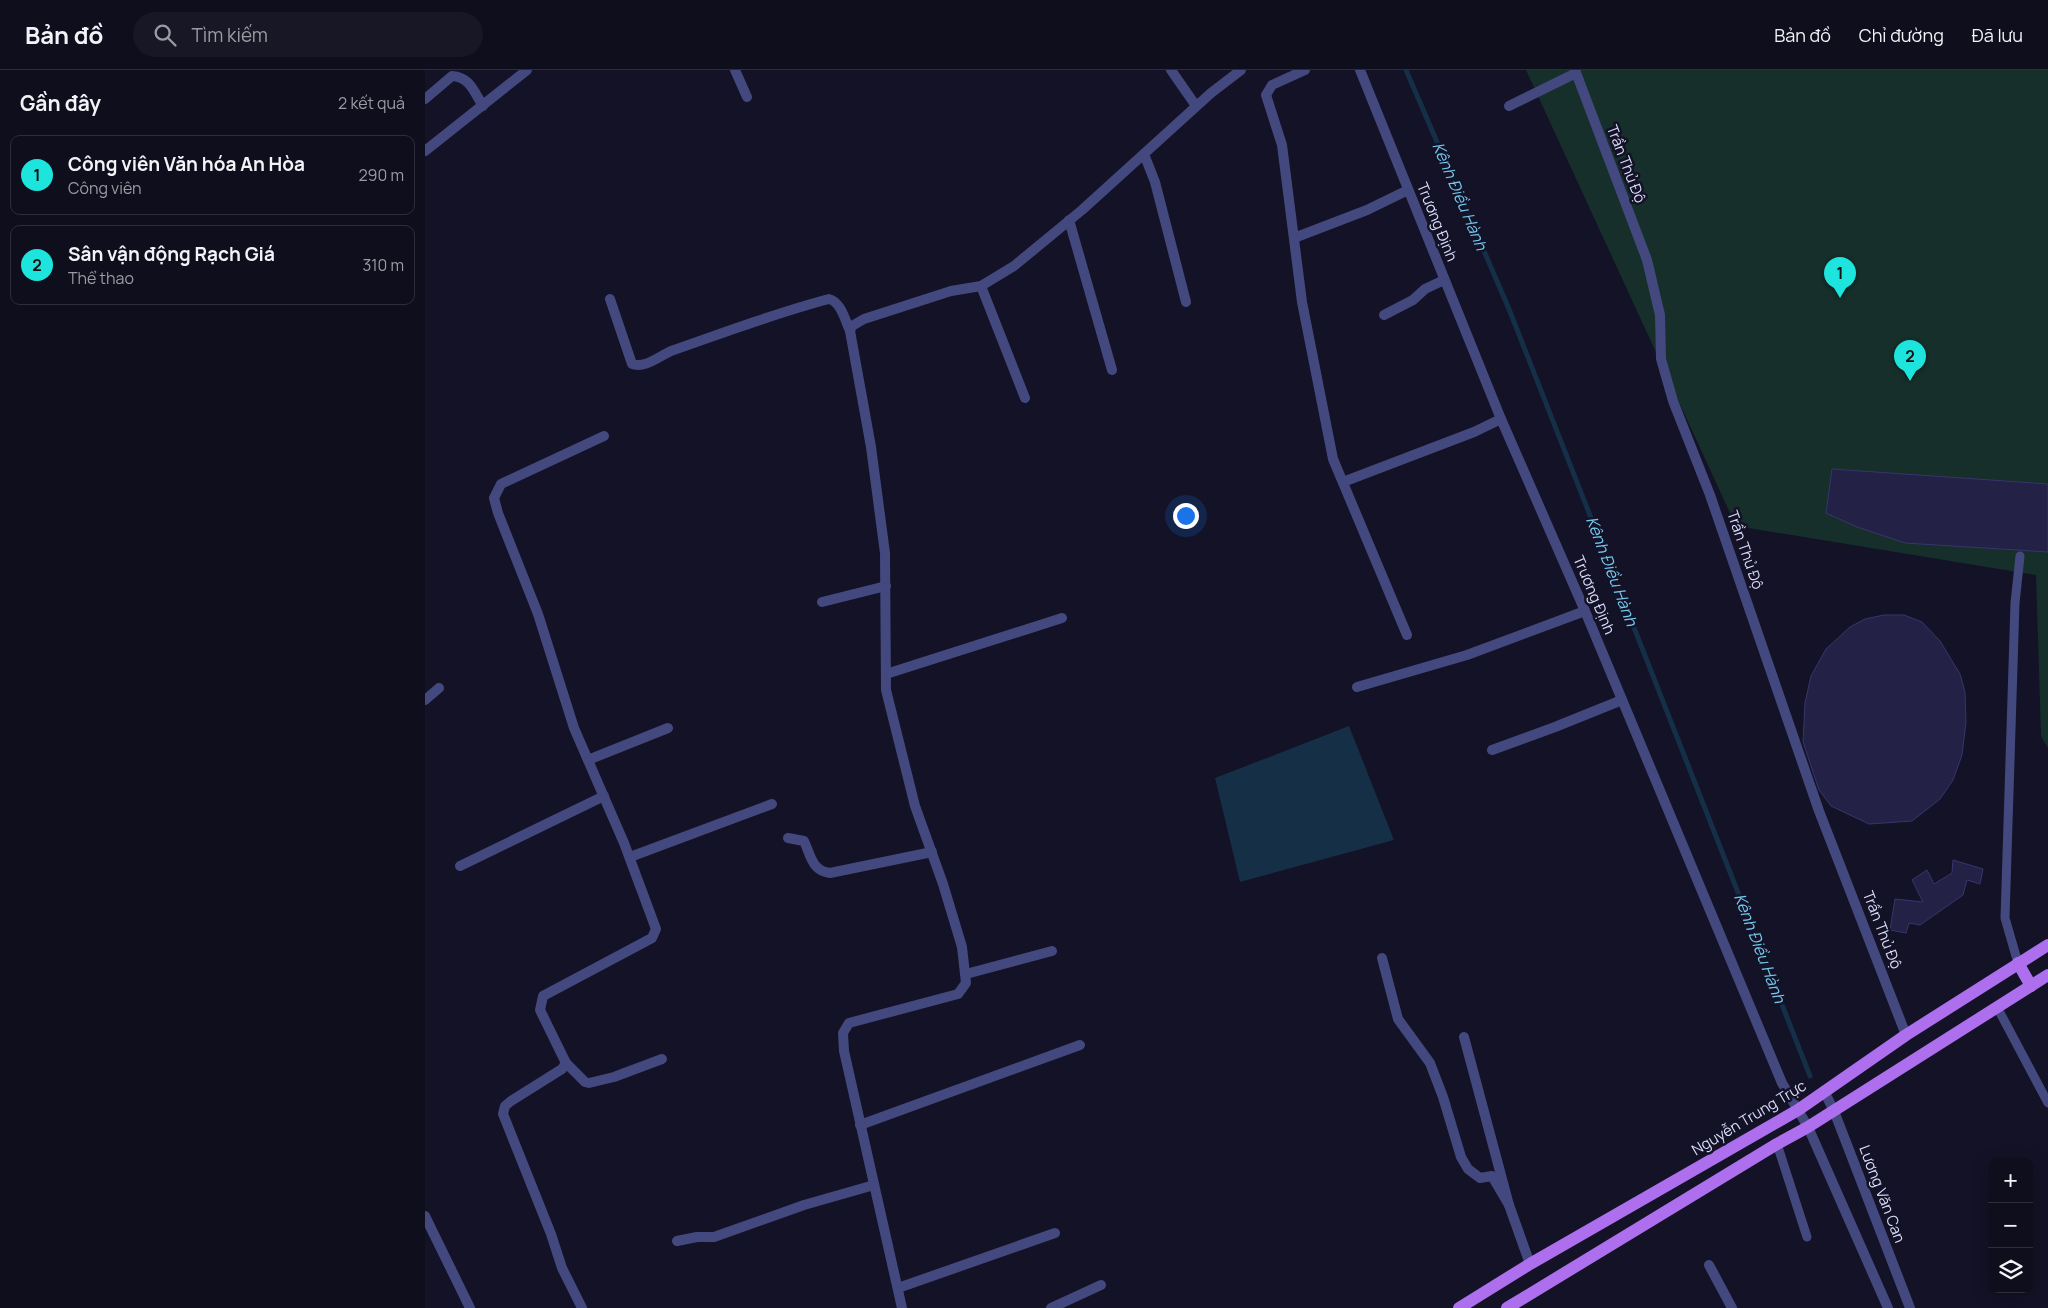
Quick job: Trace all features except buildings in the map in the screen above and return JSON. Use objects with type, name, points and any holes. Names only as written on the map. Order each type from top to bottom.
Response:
[{"type":"main road","name":"Nguyễn Trung Trực","points":[[1459,1308],[1530,1264],[1799,1110],[1906,1035],[2048,945]]},
{"type":"main road","points":[[2018,964],[2031,986]]},
{"type":"main road","points":[[1507,1308],[1834,1111],[2048,975]]},
{"type":"street","points":[[425,151],[527,70]]},
{"type":"street","points":[[735,70],[747,97]]},
{"type":"street","points":[[1171,70],[1196,106]]},
{"type":"street","points":[[850,331],[852,326],[864,319],[951,290],[981,286],[1014,266],[1069,220],[1196,106],[1241,70]]},
{"type":"street","points":[[1305,70],[1272,85],[1266,95],[1282,145],[1302,302],[1331,450],[1407,635]]},
{"type":"street","name":"Trương Định","points":[[1360,70],[1501,419],[1585,611],[1782,1083],[1808,1127]]},
{"type":"street","points":[[1509,106],[1575,72]]},
{"type":"street","name":"Trần Thủ Độ","points":[[1575,72],[1647,260],[1660,315],[1661,359],[1673,401],[1710,495],[1819,811],[1906,1035]]},
{"type":"street","points":[[425,99],[453,76],[461,76],[467,80],[483,106]]},
{"type":"street","points":[[1144,154],[1155,182],[1185,302]]},
{"type":"street","points":[[1294,238],[1367,210],[1408,190]]},
{"type":"street","points":[[1069,220],[1113,370]]},
{"type":"street","points":[[1383,315],[1413,300],[1425,290],[1444,280]]},
{"type":"street","points":[[981,286],[1025,398]]},
{"type":"street","points":[[610,299],[629,357],[632,364],[635,365],[640,365],[667,353],[737,328],[829,299],[835,300],[839,306],[850,331],[879,501],[885,553],[886,674],[889,709],[915,806],[955,920],[966,974],[964,988],[958,994],[849,1023],[845,1028],[842,1039],[901,1308]]},
{"type":"street","points":[[1343,482],[1474,432],[1501,419]]},
{"type":"street","points":[[604,436],[501,484],[494,498],[498,513],[538,614],[573,728],[604,796],[656,929],[655,934],[543,996],[541,1010],[566,1063],[585,1082],[589,1083],[614,1078],[662,1060]]},
{"type":"street","points":[[822,602],[886,586]]},
{"type":"street","points":[[1357,686],[1467,656],[1585,611]]},
{"type":"street","points":[[886,674],[1062,618]]},
{"type":"street","points":[[425,700],[439,688]]},
{"type":"street","points":[[1492,750],[1555,728],[1622,700]]},
{"type":"street","points":[[588,760],[668,728]]},
{"type":"street","points":[[460,866],[504,846],[524,833],[604,796]]},
{"type":"street","points":[[629,857],[772,804]]},
{"type":"street","points":[[788,838],[804,841],[815,868],[830,874],[932,852]]},
{"type":"street","points":[[966,974],[1052,951]]},
{"type":"street","points":[[1383,958],[1398,1019],[1429,1063],[1443,1096],[1461,1157],[1468,1169],[1480,1178],[1492,1176],[1509,1205]]},
{"type":"street","points":[[1463,1038],[1509,1205],[1530,1264]]},
{"type":"street","points":[[860,1125],[1081,1045]]},
{"type":"street","points":[[566,1063],[562,1068],[511,1101],[505,1106],[503,1114],[551,1234],[562,1268],[582,1308]]},
{"type":"street","name":"Lương Văn Can","points":[[1824,1091],[1834,1111],[1910,1308]]},
{"type":"street","points":[[1808,1127],[1888,1308]]},
{"type":"street","points":[[677,1241],[697,1236],[714,1237],[813,1202],[874,1185]]},
{"type":"street","points":[[425,1216],[470,1308]]},
{"type":"street","points":[[897,1288],[1055,1233]]},
{"type":"street","points":[[1709,1265],[1732,1308]]},
{"type":"street","points":[[1051,1308],[1101,1285]]},
{"type":"lane","points":[[2018,964],[2005,918],[2015,603],[2020,556]]},
{"type":"lane","points":[[1997,1007],[2048,1103]]},
{"type":"lane","points":[[1777,1144],[1807,1237]]},
{"type":"green space","points":[[1526,70],[2048,70],[2048,748],[2041,736],[2036,575],[1736,526]]},
{"type":"water","points":[[1349,726],[1394,840],[1240,882],[1215,778]]},
{"type":"waterway","name":"Kênh Điều Hành","points":[[1406,70],[1509,309],[1810,1076]]},
{"type":"place","name":"Công viên Văn hóa An Hòa","points":[[1840,298]]},
{"type":"place","name":"Sân vận động Rạch Giá","points":[[1910,381]]}]
